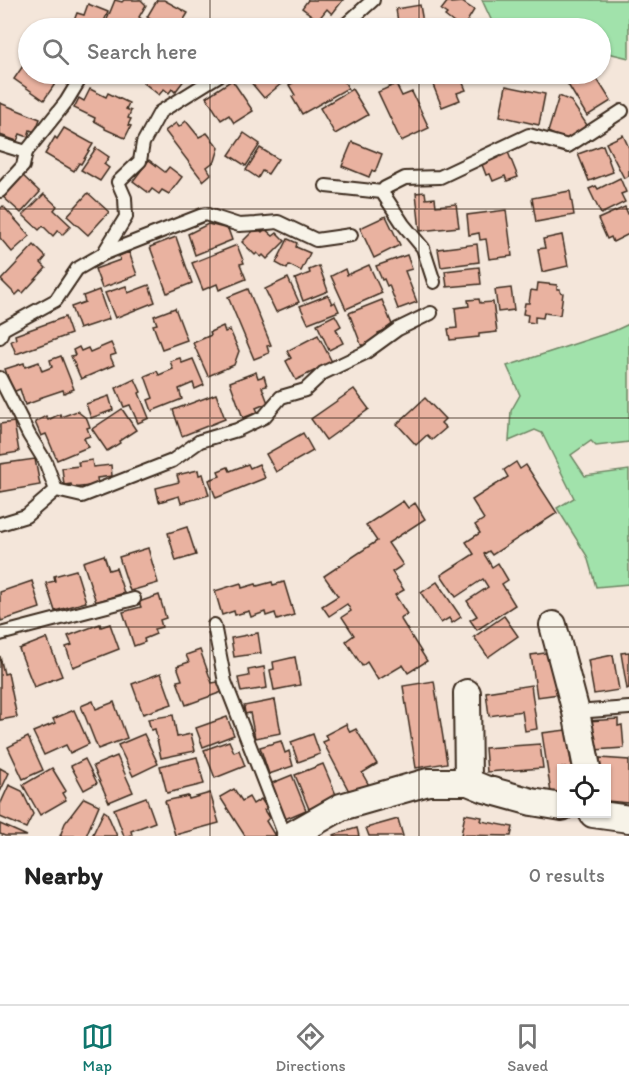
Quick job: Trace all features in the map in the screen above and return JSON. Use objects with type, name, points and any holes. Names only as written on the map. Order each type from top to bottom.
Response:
[{"type":"street","points":[[553,625],[576,712],[586,764]]},
{"type":"street","points":[[467,693],[468,782]]},
{"type":"street","points":[[290,836],[341,807],[428,782],[468,782],[495,792],[557,806]]},
{"type":"street","points":[[611,816],[629,819]]},
{"type":"lane","points":[[353,18],[373,0]]},
{"type":"lane","points":[[0,190],[23,166],[26,152],[66,102],[77,84]]},
{"type":"lane","points":[[103,254],[126,217],[125,198],[118,182],[140,161],[142,143],[160,112],[205,84]]},
{"type":"lane","points":[[382,192],[385,188],[405,178],[440,177],[529,135],[568,146],[622,111]]},
{"type":"lane","points":[[0,144],[26,152]]},
{"type":"lane","points":[[326,186],[382,192]]},
{"type":"lane","points":[[382,192],[403,224],[423,248],[434,282]]},
{"type":"lane","points":[[0,337],[3,329],[56,300],[77,269],[103,254],[206,214],[239,225],[278,222],[316,240],[351,235]]},
{"type":"lane","points":[[56,490],[82,496],[172,461],[200,441],[237,430],[264,417],[280,397],[305,390],[323,373],[365,353],[398,329],[431,313]]},
{"type":"lane","points":[[0,378],[45,461],[56,490]]},
{"type":"lane","points":[[0,524],[26,516],[56,490]]},
{"type":"lane","points":[[0,634],[134,599]]},
{"type":"lane","points":[[214,625],[225,681],[285,836]]},
{"type":"lane","points":[[576,712],[629,708]]},
{"type":"green space","points":[[482,0],[629,0],[629,58],[611,54],[611,18],[490,18]]},
{"type":"green space","points":[[629,324],[629,442],[596,446],[591,441],[571,455],[585,476],[629,470],[629,584],[596,587],[587,556],[557,508],[574,498],[542,433],[535,430],[509,441],[511,411],[520,395],[507,366]]},
{"type":"building","points":[[115,0],[122,2],[141,0],[146,5],[140,18],[108,18]]},
{"type":"building","points":[[157,0],[164,0],[188,13],[185,18],[147,17]]},
{"type":"building","points":[[308,0],[343,0],[332,14],[327,9],[320,18],[315,18],[302,8]]},
{"type":"building","points":[[448,1],[462,2],[474,10],[469,18],[448,18],[445,16],[447,14],[441,10]]},
{"type":"building","points":[[88,4],[108,12],[105,18],[75,18],[77,13],[84,15]]},
{"type":"building","points":[[420,5],[422,18],[397,18],[396,9]]},
{"type":"building","points":[[21,84],[55,84],[44,100]]},
{"type":"building","points":[[145,84],[181,84],[175,92],[172,89],[169,93],[164,89],[159,95]]},
{"type":"building","points":[[226,84],[235,84],[253,111],[234,123],[229,115],[221,120],[206,97]]},
{"type":"building","points":[[252,84],[281,84],[264,98]]},
{"type":"building","points":[[346,84],[348,88],[302,114],[292,97],[295,95],[289,85]]},
{"type":"building","points":[[396,84],[402,96],[412,92],[429,128],[401,141],[378,92]]},
{"type":"building","points":[[433,84],[463,84],[466,90],[457,93],[460,100],[442,107]]},
{"type":"building","points":[[568,84],[600,84],[611,101],[587,116]]},
{"type":"building","points":[[506,86],[545,94],[539,125],[500,116]]},
{"type":"building","points":[[90,89],[106,97],[108,93],[129,103],[126,109],[131,111],[128,125],[131,126],[125,138],[105,129],[94,121],[95,118],[74,108],[79,98],[84,101]]},
{"type":"building","points":[[352,89],[368,115],[335,134],[320,108]]},
{"type":"building","points":[[559,96],[571,101],[587,125],[567,141],[548,132]]},
{"type":"building","points":[[0,103],[40,119],[35,132],[30,130],[28,137],[20,134],[17,141],[0,135]]},
{"type":"building","points":[[186,121],[199,137],[207,133],[219,148],[215,161],[207,167],[211,174],[203,181],[165,131],[176,123],[179,127]]},
{"type":"building","points":[[64,128],[93,144],[74,171],[45,154],[55,137],[57,139]]},
{"type":"building","points":[[244,133],[260,144],[246,166],[229,155]]},
{"type":"building","points":[[623,135],[629,148],[629,176],[624,178],[606,143]]},
{"type":"building","points":[[352,142],[382,154],[375,172],[372,170],[369,177],[342,166]]},
{"type":"building","points":[[603,145],[613,172],[589,181],[578,154]]},
{"type":"building","points":[[96,148],[109,157],[104,164],[109,168],[100,181],[81,170]]},
{"type":"building","points":[[260,148],[278,159],[268,174],[262,171],[258,178],[246,170]]},
{"type":"building","points":[[508,152],[518,177],[507,181],[505,176],[493,181],[490,174],[486,175],[481,162]]},
{"type":"building","points":[[149,160],[165,172],[169,167],[182,177],[169,194],[162,190],[159,194],[152,189],[149,193],[133,181]]},
{"type":"building","points":[[21,174],[40,192],[21,213],[2,196]]},
{"type":"building","points":[[620,178],[626,192],[621,194],[625,202],[601,214],[589,189],[596,186],[598,189]]},
{"type":"building","points":[[570,191],[574,215],[536,222],[532,198]]},
{"type":"building","points":[[425,192],[426,199],[435,198],[436,206],[456,204],[459,227],[420,231],[416,193]]},
{"type":"building","points":[[88,193],[109,212],[88,235],[67,216]]},
{"type":"building","points":[[44,194],[57,206],[54,210],[71,226],[62,235],[58,230],[53,236],[43,226],[39,230],[23,215]]},
{"type":"building","points":[[3,206],[30,236],[12,252],[0,238],[0,209]]},
{"type":"building","points":[[625,207],[629,216],[629,234],[613,242],[611,237],[607,239],[598,219]]},
{"type":"building","points":[[506,210],[512,256],[489,259],[486,239],[480,240],[479,233],[469,235],[467,215]]},
{"type":"building","points":[[386,216],[400,245],[374,258],[360,228]]},
{"type":"building","points":[[208,224],[228,229],[232,240],[195,255],[188,234]]},
{"type":"building","points":[[257,227],[262,232],[265,229],[273,236],[277,233],[285,241],[267,259],[257,253],[255,255],[242,242]]},
{"type":"building","points":[[562,235],[568,266],[542,272],[538,249],[545,248],[543,239]]},
{"type":"building","points":[[176,237],[192,283],[167,293],[150,247]]},
{"type":"building","points":[[288,239],[297,243],[296,247],[310,253],[301,271],[289,265],[287,269],[276,263]]},
{"type":"building","points":[[477,244],[479,262],[441,267],[438,249]]},
{"type":"building","points":[[34,245],[46,257],[41,263],[46,268],[23,293],[20,291],[16,295],[1,280]]},
{"type":"building","points":[[237,245],[244,263],[240,264],[246,279],[219,290],[217,284],[203,290],[192,263]]},
{"type":"building","points":[[129,252],[137,275],[102,288],[95,269],[120,260],[119,256]]},
{"type":"building","points":[[407,255],[412,269],[405,271],[417,302],[398,309],[389,285],[387,286],[384,279],[382,280],[376,266]]},
{"type":"building","points":[[369,265],[382,293],[346,309],[331,276],[345,269],[347,275]]},
{"type":"building","points":[[319,266],[328,291],[303,301],[295,279],[310,273],[309,270]]},
{"type":"building","points":[[479,267],[481,284],[447,287],[445,271]]},
{"type":"building","points":[[288,278],[299,302],[276,312],[265,289]]},
{"type":"building","points":[[538,283],[557,285],[557,289],[563,293],[560,315],[544,313],[543,318],[535,317],[535,323],[527,322],[528,315],[523,314],[525,303],[529,303],[531,290],[537,291]]},
{"type":"building","points":[[149,285],[155,302],[115,318],[105,293],[126,286],[128,293]]},
{"type":"building","points":[[511,288],[514,310],[498,312],[495,290]]},
{"type":"building","points":[[248,289],[271,345],[267,346],[269,353],[254,359],[228,297]]},
{"type":"building","points":[[99,290],[109,319],[79,329],[71,307],[85,302],[83,296]]},
{"type":"building","points":[[328,295],[332,304],[335,302],[339,311],[308,323],[300,306]]},
{"type":"building","points":[[479,299],[480,303],[493,302],[497,332],[479,334],[479,337],[450,340],[448,329],[457,328],[455,308],[469,306],[468,300]]},
{"type":"building","points":[[382,300],[393,327],[378,333],[380,340],[362,347],[349,313]]},
{"type":"building","points":[[175,308],[187,340],[162,349],[153,325],[157,324],[154,316]]},
{"type":"building","points":[[335,315],[341,326],[336,329],[343,343],[329,350],[317,324]]},
{"type":"building","points":[[65,317],[71,334],[16,354],[11,341],[16,339],[15,335]]},
{"type":"building","points":[[223,326],[225,332],[230,330],[239,351],[234,365],[208,376],[193,343],[211,335],[210,332]]},
{"type":"building","points":[[318,335],[332,362],[296,380],[286,361],[291,358],[287,351]]},
{"type":"building","points":[[111,343],[116,354],[110,356],[114,365],[81,379],[71,356],[75,355],[73,350],[79,347],[81,351],[88,348],[90,352]]},
{"type":"building","points":[[61,356],[74,389],[64,393],[63,390],[25,405],[20,389],[13,392],[5,369],[24,363],[25,367],[39,362],[42,371],[52,367],[50,360]]},
{"type":"building","points":[[180,358],[182,363],[193,359],[204,385],[195,389],[193,383],[179,389],[182,399],[152,411],[148,400],[153,398],[145,376],[157,371],[159,375],[173,369],[170,361]]},
{"type":"building","points":[[256,372],[258,378],[264,376],[267,386],[262,387],[268,403],[256,408],[258,412],[243,418],[230,382]]},
{"type":"building","points":[[135,379],[149,418],[138,423],[130,405],[124,407],[116,388]]},
{"type":"building","points":[[354,389],[369,409],[326,440],[311,419]]},
{"type":"building","points":[[216,394],[225,419],[182,436],[173,410]]},
{"type":"building","points":[[109,396],[113,410],[91,418],[86,404]]},
{"type":"building","points":[[425,398],[445,419],[441,423],[446,428],[432,440],[427,435],[416,445],[397,424]]},
{"type":"building","points":[[122,409],[136,430],[107,451],[92,429]]},
{"type":"building","points":[[77,411],[87,419],[90,427],[87,428],[90,436],[84,438],[88,447],[57,460],[46,434],[41,436],[35,422],[46,416],[48,420],[60,414],[61,417]]},
{"type":"building","points":[[14,422],[19,452],[0,455],[0,424]]},
{"type":"building","points":[[303,433],[313,451],[276,472],[266,454]]},
{"type":"building","points":[[35,459],[40,485],[0,492],[0,464]]},
{"type":"building","points":[[92,460],[93,467],[111,465],[112,476],[97,478],[98,485],[72,488],[71,484],[64,485],[62,468],[79,466],[78,462]]},
{"type":"building","points":[[516,462],[520,469],[526,465],[557,513],[492,555],[489,551],[484,554],[492,567],[498,563],[508,580],[502,584],[515,605],[477,630],[470,620],[477,616],[467,601],[488,587],[483,579],[456,597],[441,575],[474,554],[466,542],[480,533],[475,525],[484,519],[472,500],[508,477],[504,470]]},
{"type":"building","points":[[248,464],[250,468],[259,464],[265,478],[216,498],[209,480],[220,476],[218,471],[228,467],[230,471]]},
{"type":"building","points":[[198,470],[199,475],[203,474],[209,495],[181,503],[179,496],[159,502],[156,488],[179,482],[177,475]]},
{"type":"building","points":[[403,501],[408,508],[415,503],[425,519],[388,543],[403,565],[392,572],[404,590],[395,595],[407,614],[400,618],[427,661],[408,673],[403,665],[378,680],[367,662],[362,666],[346,641],[354,635],[342,617],[351,611],[347,604],[329,616],[322,606],[338,596],[324,576],[377,541],[366,525]]},
{"type":"building","points":[[187,527],[196,555],[176,561],[168,533]]},
{"type":"building","points":[[148,548],[158,583],[130,591],[119,557]]},
{"type":"building","points":[[104,555],[109,570],[116,568],[124,593],[96,602],[83,562]]},
{"type":"building","points":[[76,570],[86,602],[55,611],[46,583],[55,581],[54,576]]},
{"type":"building","points":[[32,581],[40,608],[1,621],[0,592]]},
{"type":"building","points":[[272,582],[273,585],[284,582],[294,615],[277,620],[275,613],[266,616],[265,612],[251,617],[249,611],[235,615],[234,611],[222,615],[215,591],[241,583],[242,588]]},
{"type":"building","points":[[437,582],[461,617],[452,623],[449,618],[441,623],[421,593]]},
{"type":"building","points":[[159,595],[166,618],[160,620],[162,627],[154,629],[156,634],[144,639],[145,642],[134,646],[123,612],[141,607],[139,602]]},
{"type":"building","points":[[504,616],[518,636],[488,657],[474,637]]},
{"type":"building","points":[[100,624],[101,627],[110,624],[119,649],[73,667],[66,647],[72,645],[68,636]]},
{"type":"building","points":[[258,633],[261,653],[234,657],[231,638]]},
{"type":"building","points":[[47,638],[62,676],[34,687],[19,649]]},
{"type":"building","points":[[200,650],[212,683],[218,682],[222,692],[186,705],[177,681],[182,680],[177,666],[189,662],[186,655]]},
{"type":"building","points":[[552,652],[559,694],[537,697],[531,655]]},
{"type":"building","points":[[629,652],[629,688],[627,689],[621,653]]},
{"type":"building","points":[[613,655],[619,690],[594,694],[588,660]]},
{"type":"building","points":[[0,656],[4,674],[8,673],[17,717],[0,720]]},
{"type":"building","points":[[295,657],[300,685],[274,690],[270,670],[274,669],[273,662]]},
{"type":"building","points":[[264,667],[267,688],[241,692],[238,678],[249,676],[248,670]]},
{"type":"building","points":[[161,673],[172,704],[143,714],[132,684]]},
{"type":"building","points":[[434,681],[447,763],[416,768],[403,686]]},
{"type":"building","points":[[531,685],[537,729],[525,731],[522,711],[489,716],[486,692]]},
{"type":"building","points":[[275,700],[281,733],[255,738],[250,713],[245,714],[244,706]]},
{"type":"building","points":[[93,701],[96,709],[114,702],[127,738],[98,749],[81,706]]},
{"type":"building","points":[[74,710],[89,744],[70,753],[66,745],[44,755],[33,732],[55,723],[53,719]]},
{"type":"building","points":[[173,715],[177,737],[191,734],[195,751],[161,758],[155,729],[151,730],[148,719]]},
{"type":"building","points":[[227,717],[234,735],[203,747],[196,728]]},
{"type":"building","points":[[618,719],[618,726],[622,725],[624,748],[594,750],[588,721]]},
{"type":"building","points":[[346,724],[350,732],[356,729],[377,764],[362,773],[370,787],[350,793],[323,742],[328,740],[325,735]]},
{"type":"building","points":[[566,730],[571,764],[557,764],[557,792],[551,793],[542,733]]},
{"type":"building","points":[[144,734],[158,764],[133,776],[118,745]]},
{"type":"building","points":[[313,734],[320,754],[298,762],[291,742]]},
{"type":"building","points":[[28,737],[43,770],[23,779],[8,747]]},
{"type":"building","points":[[229,741],[234,752],[239,750],[245,766],[215,778],[204,750]]},
{"type":"building","points":[[281,741],[285,753],[289,751],[293,766],[269,774],[260,747]]},
{"type":"building","points":[[540,744],[543,768],[487,772],[485,748]]},
{"type":"building","points":[[117,756],[133,792],[109,802],[93,766]]},
{"type":"building","points":[[197,757],[204,784],[167,793],[160,766]]},
{"type":"building","points":[[600,758],[629,760],[629,803],[611,801],[611,764],[599,764]]},
{"type":"building","points":[[85,759],[97,783],[84,790],[71,766]]},
{"type":"building","points":[[323,764],[337,797],[309,809],[295,775]]},
{"type":"building","points":[[0,768],[9,773],[0,792]]},
{"type":"building","points":[[52,768],[66,791],[62,793],[66,800],[40,815],[23,785]]},
{"type":"building","points":[[292,775],[306,810],[285,819],[270,784]]},
{"type":"building","points":[[9,785],[22,791],[33,814],[26,828],[0,817],[0,805]]},
{"type":"building","points":[[234,789],[242,801],[249,797],[253,804],[261,799],[267,808],[264,810],[269,818],[266,821],[275,836],[245,836],[220,797]]},
{"type":"building","points":[[210,793],[219,823],[175,835],[165,801],[188,796],[189,799]]},
{"type":"building","points":[[146,797],[155,822],[131,831],[132,835],[124,836],[114,809]]},
{"type":"building","points":[[84,798],[99,805],[86,836],[60,836],[65,823]]},
{"type":"building","points":[[104,811],[107,813],[117,836],[92,836]]},
{"type":"building","points":[[465,814],[482,817],[481,821],[513,827],[511,836],[461,835]]},
{"type":"building","points":[[398,819],[403,836],[369,836],[366,828]]},
{"type":"building","points":[[0,824],[27,836],[0,834]]},
{"type":"building","points":[[357,828],[359,836],[333,835]]}]
